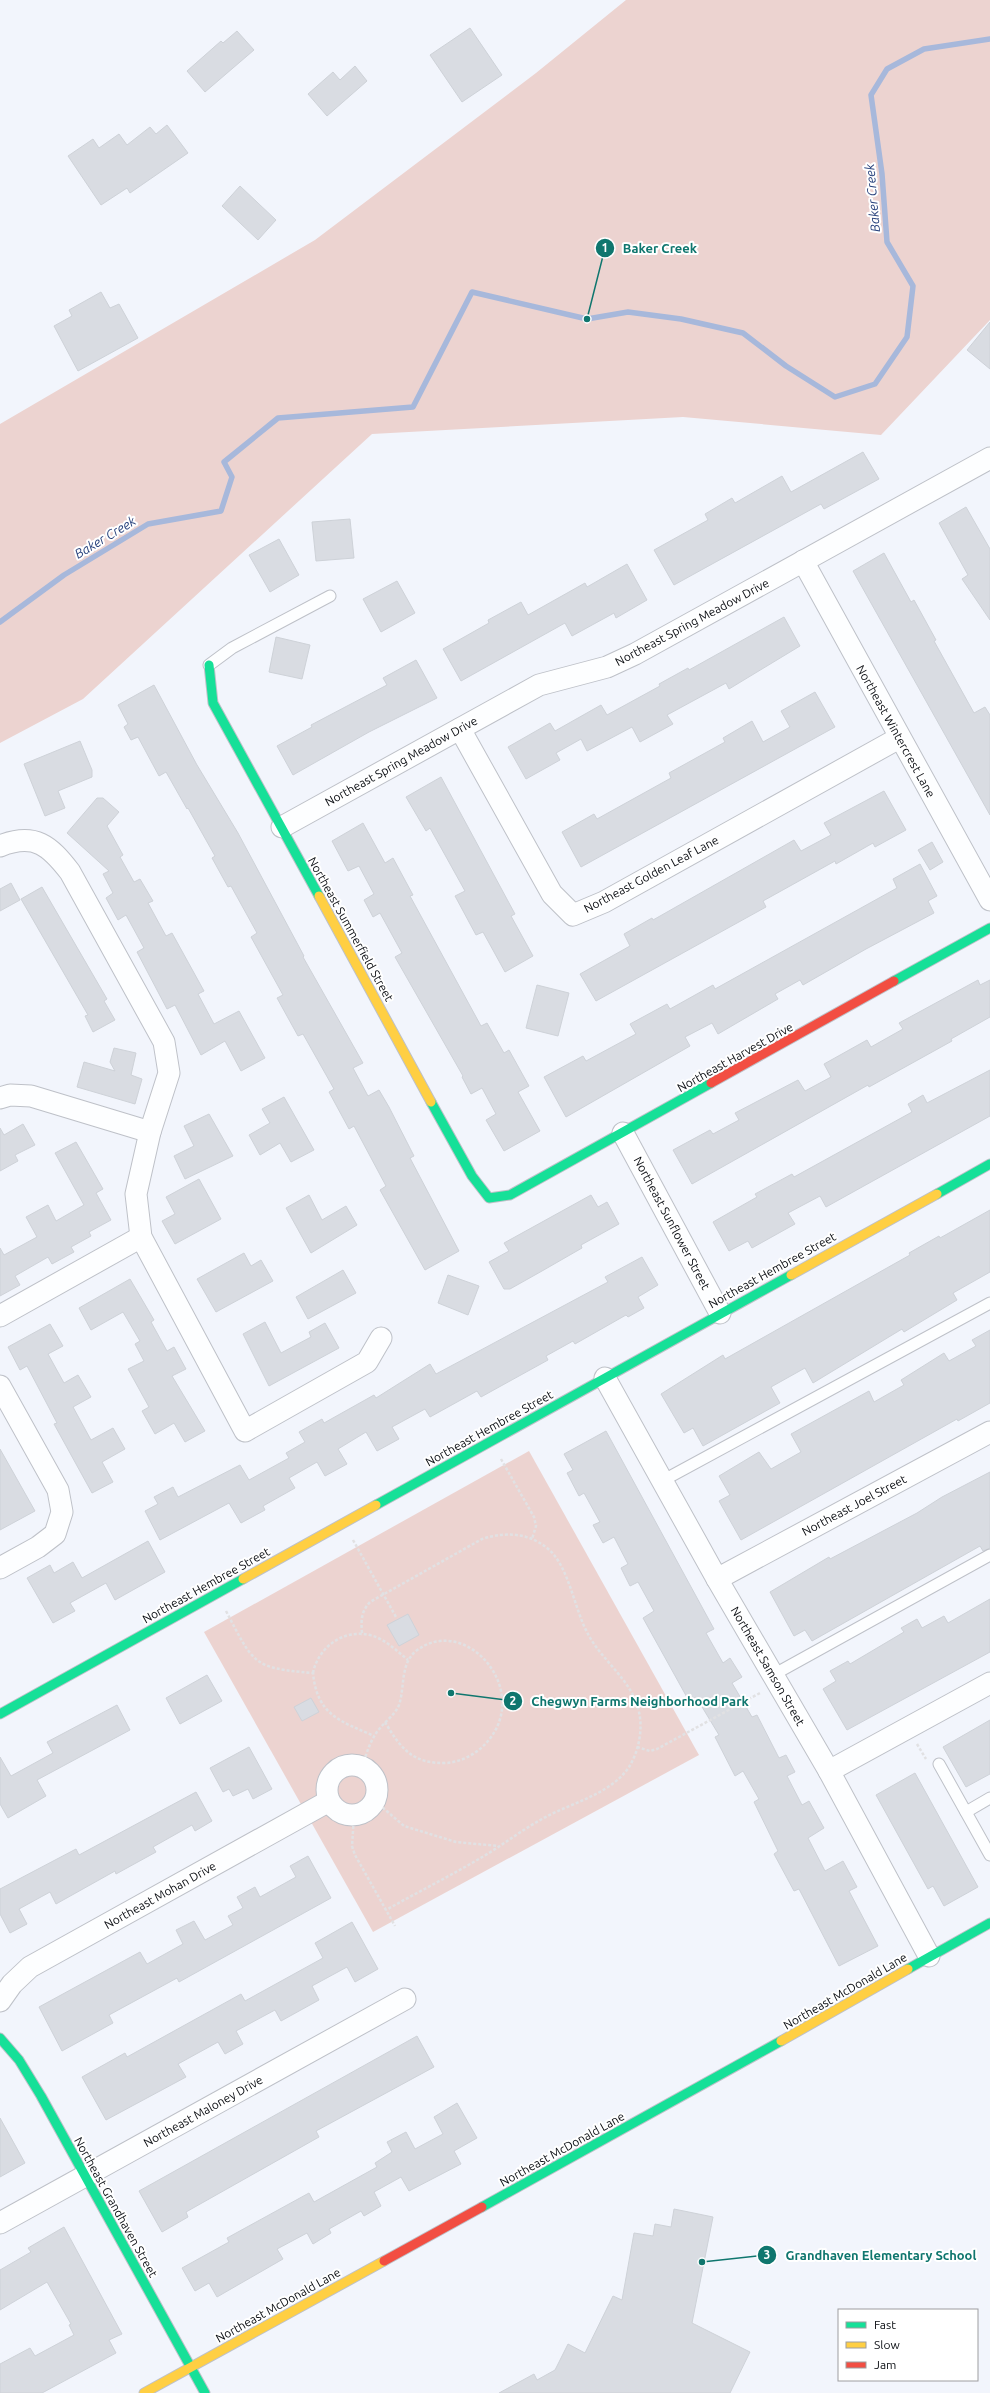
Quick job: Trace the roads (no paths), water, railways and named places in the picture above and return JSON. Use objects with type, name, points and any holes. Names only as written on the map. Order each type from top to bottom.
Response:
[{"type":"street","name":"Northeast Spring Meadow Drive","points":[[282,827],[539,685],[607,667],[635,654],[989,460]]},
{"type":"street","name":"Northeast Wintercrest Lane","points":[[803,561],[899,738],[990,900]]},
{"type":"street","name":"Northeast Summerfield Street","points":[[209,665],[213,703],[472,1176],[489,1198]]},
{"type":"street","name":"Northeast Golden Leaf Lane","points":[[460,729],[552,894],[573,915],[604,902],[899,738]]},
{"type":"street","points":[[0,846],[9,842],[38,842],[53,850],[70,872],[164,1042],[169,1072],[150,1132],[136,1194],[141,1237],[244,1431],[367,1362],[381,1338]]},
{"type":"street","name":"Northeast Harvest Drive","points":[[489,1198],[510,1195],[990,928]]},
{"type":"street","points":[[0,1098],[10,1095],[31,1096],[150,1132]]},
{"type":"street","name":"Northeast Sunflower Street","points":[[623,1133],[720,1313]]},
{"type":"street","name":"Northeast Hembree Street","points":[[0,1714],[990,1164]]},
{"type":"street","points":[[0,1316],[141,1237]]},
{"type":"street","name":"Northeast Samson Street","points":[[605,1378],[662,1481],[829,1771],[929,1956]]},
{"type":"street","points":[[0,1386],[58,1490],[62,1512],[55,1534],[38,1547],[0,1568]]},
{"type":"street","name":"Northeast Joel Street","points":[[718,1579],[990,1432]]},
{"type":"street","points":[[829,1771],[990,1683]]},
{"type":"street","points":[[350,1764],[362,1766],[375,1778],[378,1788],[375,1801],[369,1809],[354,1816],[336,1810],[329,1801],[326,1790],[327,1782],[333,1772],[341,1766],[350,1764]]},
{"type":"street","name":"Northeast Mohan Drive","points":[[0,2001],[12,1984],[30,1967],[329,1801]]},
{"type":"street","name":"Northeast McDonald Lane","points":[[144,2393],[750,2060],[929,1956],[990,1923]]},
{"type":"street","name":"Northeast Maloney Drive","points":[[0,2223],[405,1999]]},
{"type":"street","name":"Northeast Grandhaven Street","points":[[0,2038],[20,2060],[34,2084],[205,2393]]},
{"type":"lane","points":[[209,665],[232,648],[330,596]]},
{"type":"lane","points":[[662,1481],[990,1303]]},
{"type":"lane","points":[[775,1679],[990,1555]]},
{"type":"lane","points":[[939,1764],[990,1855]]},
{"type":"lane","points":[[966,1812],[990,1798]]},
{"type":"waterway","name":"Baker Creek","points":[[0,622],[64,575],[148,524],[221,511],[232,477],[224,462],[278,418],[413,407],[472,292],[587,319],[628,312],[681,319],[743,333],[786,366],[835,397],[875,384],[907,337],[913,286],[887,242],[882,174],[871,95],[887,69],[924,49],[990,39]]},
{"type":"place","name":"Baker Creek","points":[[587,319]]},
{"type":"place","name":"Chegwyn Farms Neighborhood Park","points":[[451,1693]]},
{"type":"place","name":"Grandhaven Elementary School","points":[[702,2262]]}]
